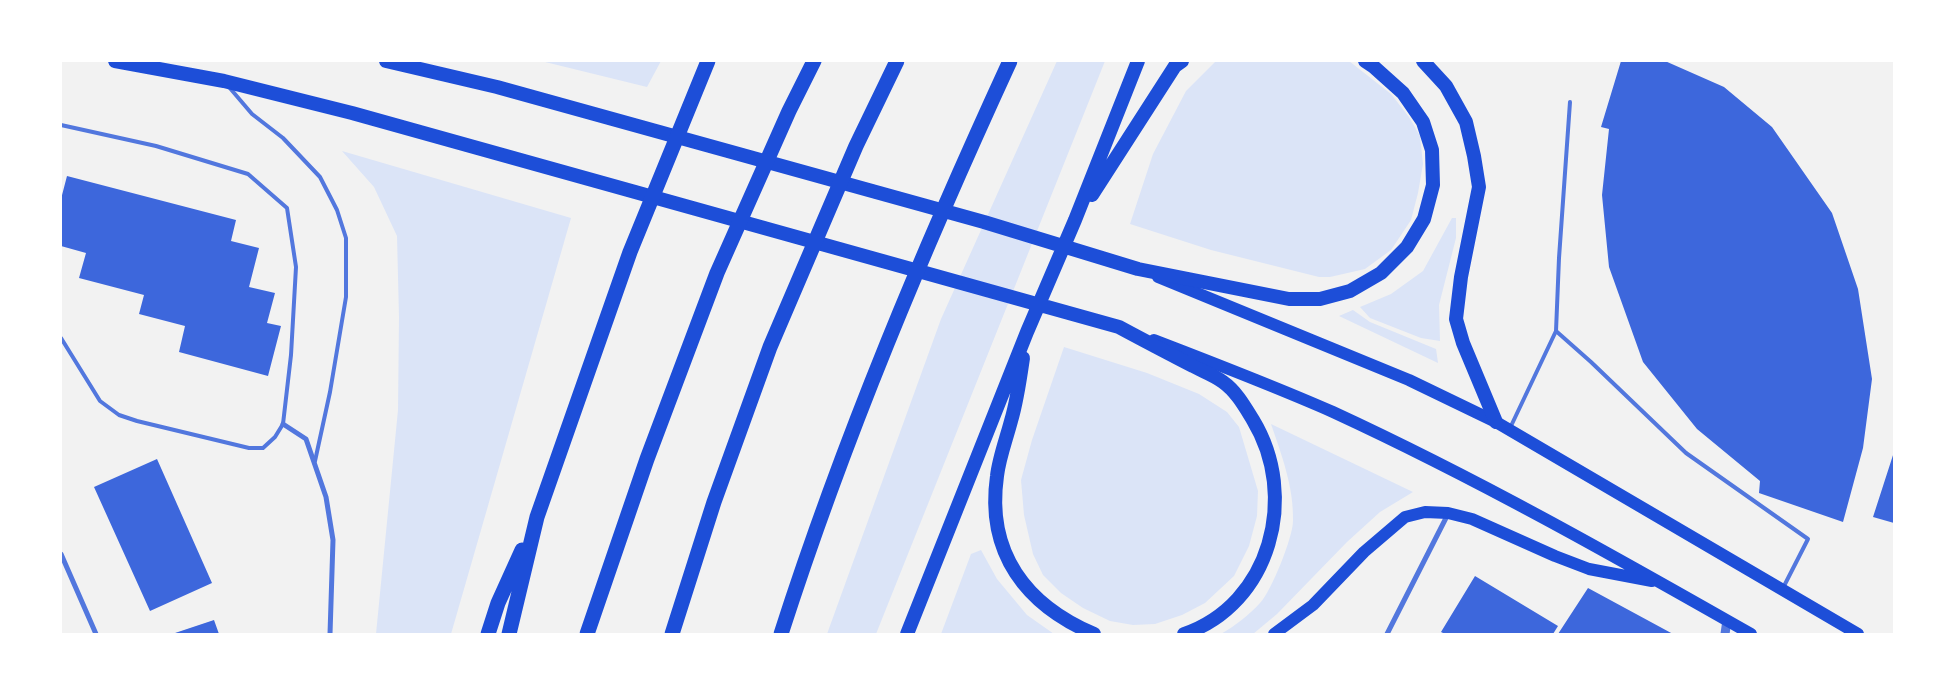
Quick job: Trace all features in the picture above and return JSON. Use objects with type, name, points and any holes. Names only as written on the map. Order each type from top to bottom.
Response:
[{"type":"highway","points":[[115,61],[224,81],[473,146],[1119,327],[1223,382],[1242,402],[1258,428],[1268,452],[1276,494],[1272,528],[1267,552],[1253,580],[1236,602],[1221,615],[1200,628],[1184,634]]},
{"type":"highway","points":[[386,61],[497,87],[984,222],[1138,269],[1289,299],[1320,299],[1350,291],[1381,273],[1407,247],[1424,219],[1433,185],[1432,150],[1423,122],[1403,94],[1365,61]]},
{"type":"highway","points":[[509,634],[538,517],[630,252],[708,61]]},
{"type":"highway","points":[[587,634],[647,459],[717,273],[789,111],[814,61]]},
{"type":"highway","points":[[672,634],[714,502],[770,346],[856,146],[897,61]]},
{"type":"highway","points":[[781,634],[801,572],[858,417],[930,240],[1010,61]]},
{"type":"highway","points":[[907,634],[1027,332],[1075,220],[1138,61]]},
{"type":"highway","points":[[1075,220],[1175,66],[1182,61]]},
{"type":"highway","points":[[1423,61],[1446,86],[1466,122],[1474,156],[1479,187],[1461,276],[1456,319],[1463,343],[1496,422]]},
{"type":"highway","points":[[1027,332],[1012,420],[996,477],[995,517],[1003,549],[1017,576],[1036,598],[1062,617],[1094,634]]},
{"type":"highway","points":[[488,634],[498,603],[538,517]]},
{"type":"main road","points":[[1138,269],[1409,380],[1496,422],[1858,634]]},
{"type":"main road","points":[[1119,327],[1258,380],[1386,438],[1472,480],[1751,634]]},
{"type":"main road","points":[[1274,634],[1313,605],[1364,552],[1405,517],[1425,512],[1448,513],[1472,519],[1589,569],[1661,583]]},
{"type":"street","points":[[283,424],[306,439],[326,497],[333,540],[330,634]]},
{"type":"street","points":[[1387,634],[1448,513]]},
{"type":"street","points":[[61,554],[96,634]]},
{"type":"street","points":[[1725,634],[1727,620]]},
{"type":"lane","points":[[224,81],[252,114],[283,138],[320,177],[337,210],[346,238],[346,297],[330,392],[315,461]]},
{"type":"lane","points":[[1509,430],[1556,331],[1558,258],[1570,102]]},
{"type":"lane","points":[[61,125],[156,146],[248,174],[287,208],[296,267],[292,355],[283,424],[275,437],[263,448],[249,448],[136,421],[119,415],[100,401],[61,338]]},
{"type":"lane","points":[[1556,331],[1686,453],[1808,539],[1782,590]]},
{"type":"shaded area","points":[[541,61],[661,61],[647,87]]},
{"type":"shaded area","points":[[1057,61],[1105,61],[876,634],[827,634],[941,319]]},
{"type":"shaded area","points":[[1216,61],[1349,61],[1391,94],[1409,117],[1420,136],[1423,164],[1411,220],[1391,250],[1365,269],[1330,277],[1319,277],[1211,250],[1130,224],[1153,154],[1186,91]]},
{"type":"shaded area","points":[[342,151],[571,218],[451,634],[376,634],[398,410],[399,317],[397,236],[374,187]]},
{"type":"shaded area","points":[[1452,218],[1456,218],[1456,238],[1439,305],[1440,341],[1421,338],[1370,318],[1360,307],[1391,294],[1423,271]]},
{"type":"shaded area","points":[[1353,310],[1370,322],[1436,349],[1438,363],[1339,316]]},
{"type":"shaded area","points":[[1064,347],[1147,373],[1199,394],[1227,412],[1239,427],[1258,491],[1257,516],[1249,546],[1234,576],[1205,603],[1182,615],[1155,624],[1133,625],[1110,621],[1083,608],[1061,593],[1043,575],[1033,554],[1024,515],[1021,480],[1032,440]]},
{"type":"shaded area","points":[[1271,424],[1413,492],[1380,512],[1347,542],[1277,614],[1253,634],[1221,634],[1247,616],[1265,597],[1281,564],[1292,529],[1292,496]]},
{"type":"shaded area","points":[[981,550],[997,579],[1027,615],[1054,634],[941,634],[971,554]]},
{"type":"building","points":[[1621,61],[1665,61],[1724,87],[1772,127],[1832,213],[1858,289],[1872,379],[1863,448],[1843,522],[1759,493],[1760,481],[1697,429],[1643,362],[1609,267],[1602,195],[1609,129],[1601,127]]},
{"type":"building","points":[[67,176],[236,220],[231,241],[259,248],[249,287],[275,293],[267,323],[281,326],[268,376],[179,352],[185,326],[139,314],[144,295],[79,278],[86,253],[61,246],[61,199]]},
{"type":"building","points":[[1894,452],[1894,523],[1873,517]]},
{"type":"building","points":[[157,459],[212,583],[150,611],[94,487]]},
{"type":"building","points":[[1475,576],[1558,626],[1553,634],[1445,634],[1441,632]]},
{"type":"building","points":[[1588,588],[1673,634],[1558,634]]},
{"type":"building","points":[[214,620],[219,634],[175,634],[175,633]]}]
